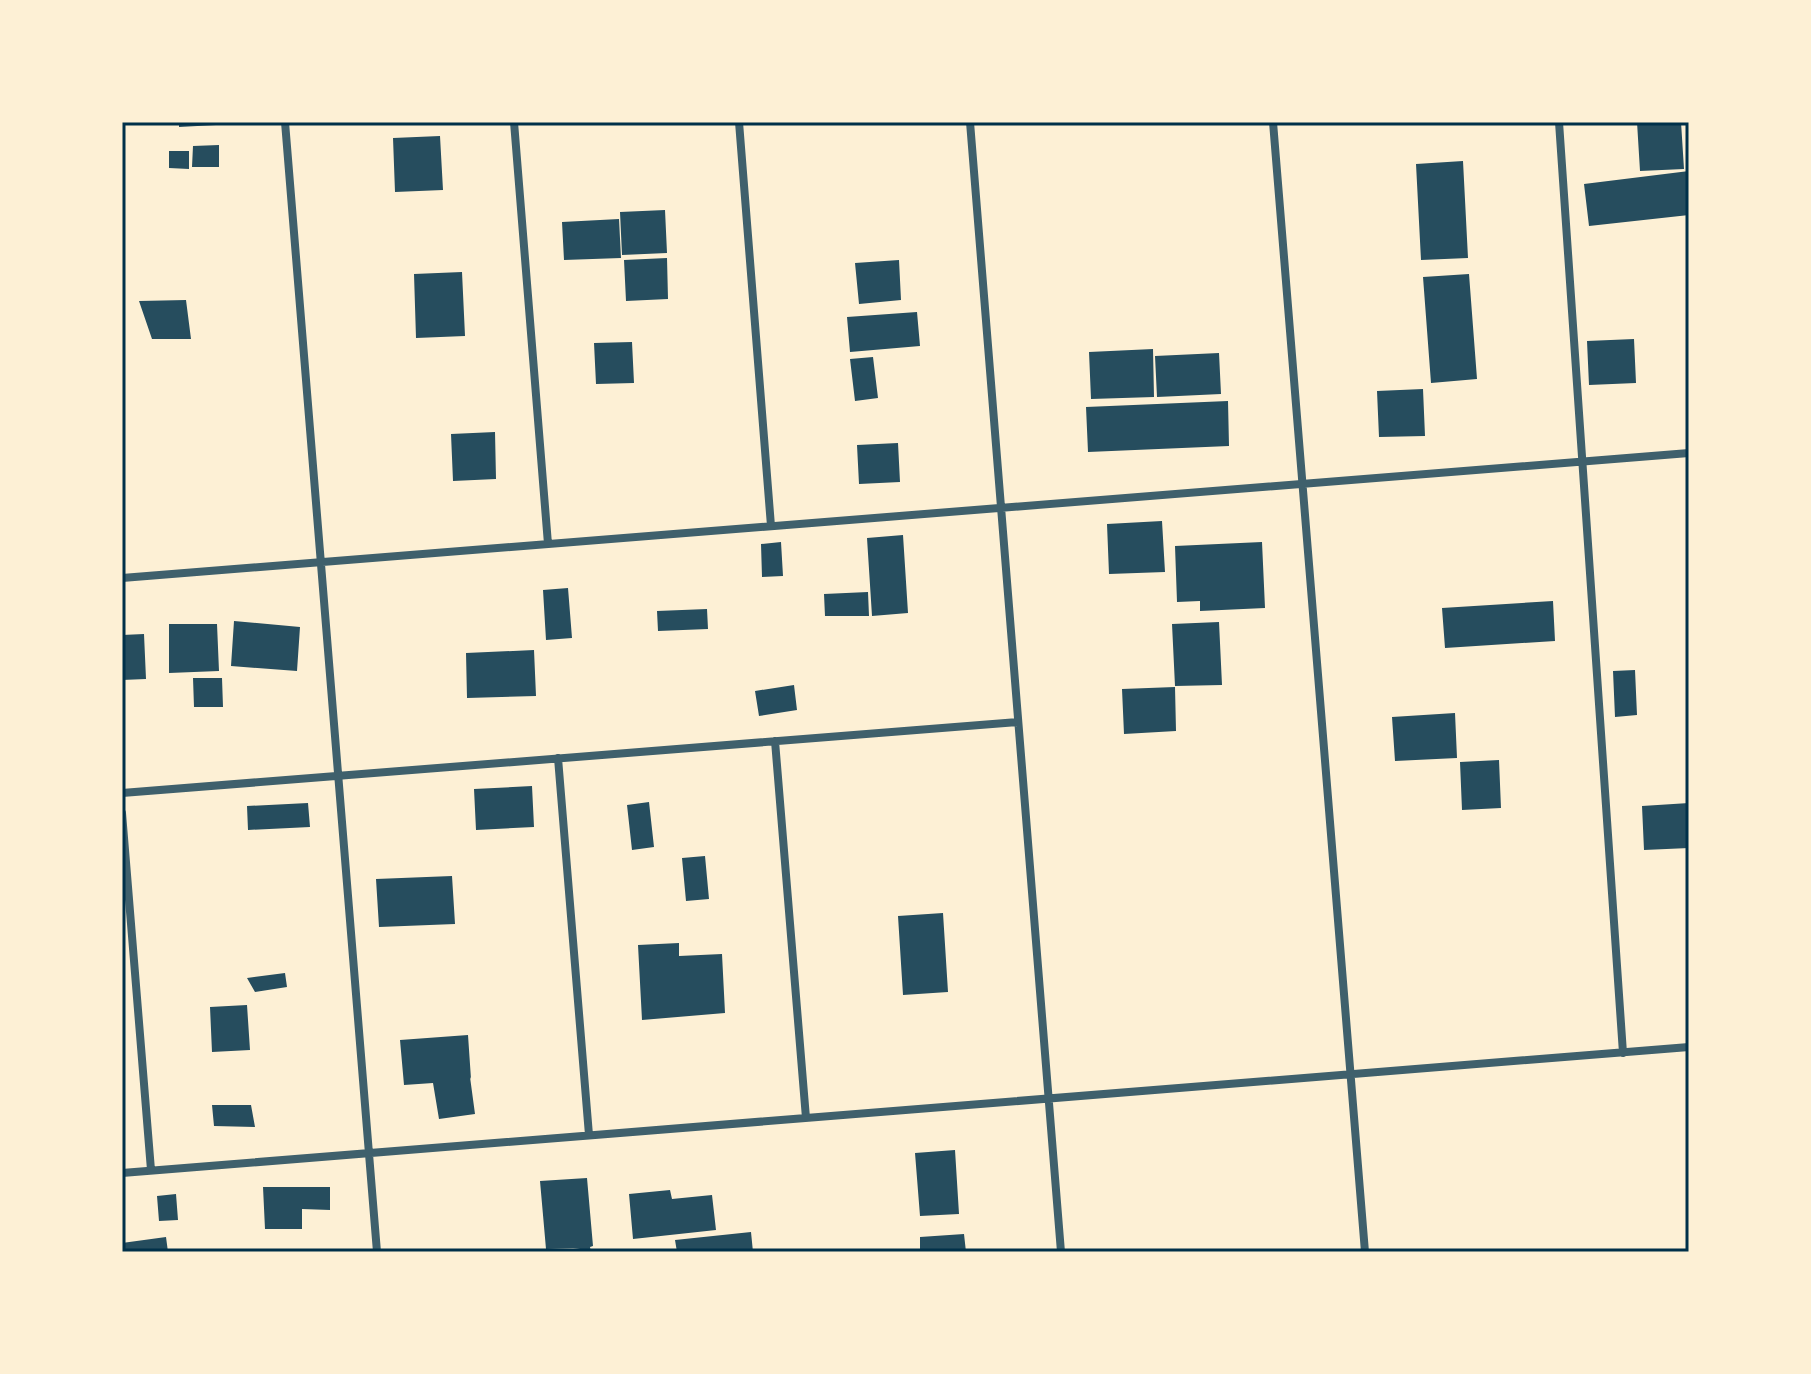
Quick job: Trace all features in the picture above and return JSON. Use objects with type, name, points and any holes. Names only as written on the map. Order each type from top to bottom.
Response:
[{"type":"street","points":[[285,122],[377,1252]]},
{"type":"street","points":[[514,122],[548,544]]},
{"type":"street","points":[[739,122],[771,526]]},
{"type":"street","points":[[970,122],[1061,1252]]},
{"type":"street","points":[[1273,122],[1365,1252]]},
{"type":"street","points":[[1559,122],[1623,1053]]},
{"type":"street","points":[[122,578],[1689,453]]},
{"type":"street","points":[[122,793],[1018,722]]},
{"type":"street","points":[[775,741],[806,1118]]},
{"type":"street","points":[[558,758],[589,1135]]},
{"type":"street","points":[[122,813],[151,1170]]},
{"type":"street","points":[[122,1173],[1689,1047]]},
{"type":"building","points":[[179,122],[216,122],[216,125],[179,127]]},
{"type":"building","points":[[1637,122],[1681,122],[1684,169],[1640,171]]},
{"type":"building","points":[[440,136],[443,190],[395,192],[393,138]]},
{"type":"building","points":[[219,145],[219,167],[192,167],[193,146]]},
{"type":"building","points":[[169,151],[189,151],[189,169],[169,168]]},
{"type":"building","points":[[1463,161],[1468,258],[1421,260],[1416,164]]},
{"type":"building","points":[[1689,171],[1689,215],[1589,226],[1584,184]]},
{"type":"building","points":[[665,210],[667,253],[622,255],[620,212]]},
{"type":"building","points":[[619,219],[621,258],[564,260],[562,222]]},
{"type":"building","points":[[667,258],[668,299],[626,301],[624,260]]},
{"type":"building","points":[[899,260],[901,300],[859,304],[855,263]]},
{"type":"building","points":[[462,272],[465,336],[416,338],[414,274]]},
{"type":"building","points":[[1469,274],[1477,379],[1431,383],[1423,277]]},
{"type":"building","points":[[186,300],[191,339],[152,339],[139,301]]},
{"type":"building","points":[[917,312],[920,346],[850,352],[847,317]]},
{"type":"building","points":[[1634,339],[1636,383],[1589,385],[1587,341]]},
{"type":"building","points":[[632,342],[634,383],[596,384],[594,343]]},
{"type":"building","points":[[1153,349],[1154,397],[1091,399],[1089,352]]},
{"type":"building","points":[[1219,353],[1221,394],[1157,397],[1155,356]]},
{"type":"building","points":[[873,357],[878,398],[855,401],[850,359]]},
{"type":"building","points":[[1423,389],[1425,436],[1379,437],[1377,391]]},
{"type":"building","points":[[1228,401],[1229,446],[1088,452],[1086,407]]},
{"type":"building","points":[[495,432],[496,479],[453,481],[451,434]]},
{"type":"building","points":[[898,443],[900,482],[859,484],[857,445]]},
{"type":"building","points":[[1162,521],[1165,572],[1109,574],[1107,524]]},
{"type":"building","points":[[903,535],[908,613],[872,616],[867,538]]},
{"type":"building","points":[[781,542],[783,576],[762,577],[761,544]]},
{"type":"building","points":[[1262,542],[1265,608],[1200,611],[1200,601],[1177,602],[1175,546]]},
{"type":"building","points":[[568,588],[572,638],[546,640],[543,590]]},
{"type":"building","points":[[868,592],[869,616],[825,616],[824,594]]},
{"type":"building","points":[[1553,601],[1555,641],[1445,648],[1442,608]]},
{"type":"building","points":[[707,609],[708,629],[658,631],[657,611]]},
{"type":"building","points":[[234,621],[300,627],[297,671],[231,666]]},
{"type":"building","points":[[1219,622],[1222,685],[1175,686],[1172,624]]},
{"type":"building","points":[[169,624],[217,624],[219,671],[169,673]]},
{"type":"building","points":[[144,634],[146,679],[122,680],[122,635]]},
{"type":"building","points":[[534,650],[536,696],[467,698],[466,653]]},
{"type":"building","points":[[1635,670],[1637,715],[1615,717],[1613,671]]},
{"type":"building","points":[[193,678],[222,678],[223,707],[194,707]]},
{"type":"building","points":[[794,685],[797,710],[759,716],[755,691]]},
{"type":"building","points":[[1175,687],[1176,731],[1124,734],[1122,689]]},
{"type":"building","points":[[1455,713],[1457,758],[1395,761],[1392,717]]},
{"type":"building","points":[[1499,760],[1501,808],[1462,810],[1460,762]]},
{"type":"building","points":[[532,786],[534,827],[476,830],[474,789]]},
{"type":"building","points":[[649,802],[654,847],[632,850],[627,805]]},
{"type":"building","points":[[308,803],[310,827],[248,830],[247,806]]},
{"type":"building","points":[[1689,803],[1689,848],[1644,850],[1642,806]]},
{"type":"building","points":[[705,856],[709,899],[686,901],[682,858]]},
{"type":"building","points":[[452,876],[455,924],[379,927],[376,879]]},
{"type":"building","points":[[943,913],[948,992],[903,995],[898,916]]},
{"type":"building","points":[[679,943],[679,956],[722,954],[725,1013],[642,1020],[638,945]]},
{"type":"building","points":[[285,973],[287,987],[255,992],[247,978]]},
{"type":"building","points":[[247,1005],[250,1050],[212,1052],[210,1007]]},
{"type":"building","points":[[468,1035],[475,1114],[439,1119],[433,1083],[404,1085],[400,1040]]},
{"type":"building","points":[[212,1105],[251,1105],[255,1127],[214,1126]]},
{"type":"building","points":[[955,1150],[959,1214],[920,1216],[915,1153]]},
{"type":"building","points":[[587,1178],[591,1252],[566,1252],[580,1248],[546,1249],[540,1181]]},
{"type":"building","points":[[263,1187],[330,1187],[330,1210],[302,1209],[302,1229],[265,1229]]},
{"type":"building","points":[[670,1190],[672,1199],[712,1195],[716,1230],[633,1239],[629,1194]]},
{"type":"building","points":[[176,1194],[178,1220],[159,1221],[157,1196]]},
{"type":"building","points":[[751,1232],[753,1252],[677,1252],[675,1240]]},
{"type":"building","points":[[964,1234],[966,1252],[920,1252],[920,1237]]},
{"type":"building","points":[[166,1237],[168,1252],[123,1252],[122,1243]]}]
